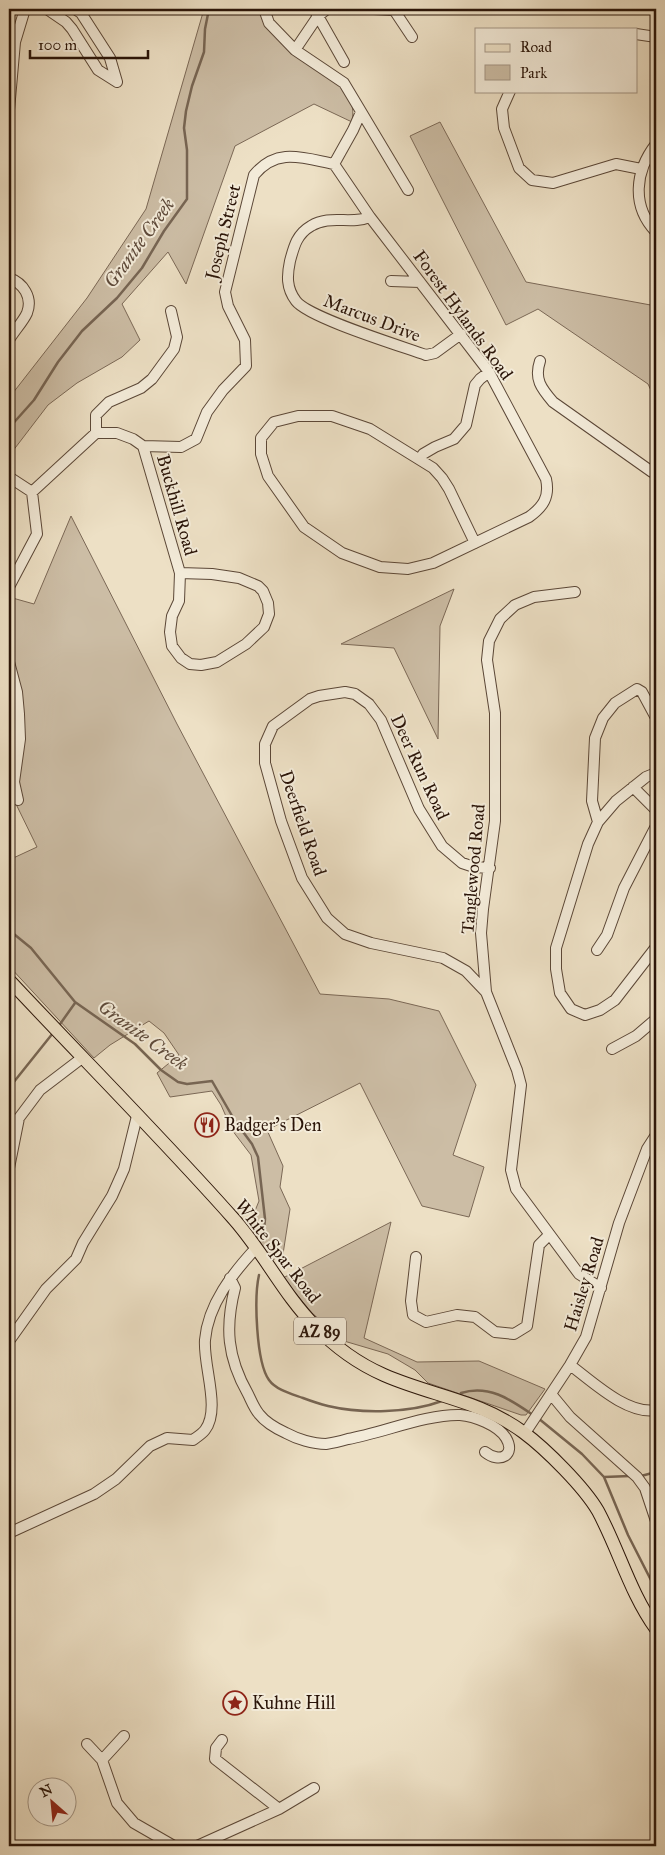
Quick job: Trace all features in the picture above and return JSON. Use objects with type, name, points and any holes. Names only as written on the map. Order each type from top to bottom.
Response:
[{"type":"main road","name":"White Spar Road","points":[[9,980],[234,1219],[315,1327],[355,1359],[385,1375],[459,1399],[498,1416],[525,1433],[560,1464],[597,1510],[635,1594],[656,1630]]},
{"type":"street","points":[[9,110],[15,42],[25,9]]},
{"type":"street","points":[[47,9],[66,22],[72,29],[98,70],[117,82],[110,58],[81,13],[75,9]]},
{"type":"street","points":[[264,9],[269,23],[294,50],[344,83],[408,190]]},
{"type":"street","points":[[294,50],[316,12],[327,9]]},
{"type":"street","points":[[374,9],[394,10],[412,37]]},
{"type":"street","points":[[316,12],[344,62]]},
{"type":"street","points":[[638,34],[656,37]]},
{"type":"street","points":[[510,92],[502,109],[504,128],[519,168],[532,180],[553,183],[616,164],[641,169]]},
{"type":"street","points":[[334,164],[354,130],[361,112]]},
{"type":"street","points":[[656,144],[641,169],[638,192],[642,212],[656,232]]},
{"type":"street","name":"Joseph Street","points":[[96,433],[117,433],[133,439],[143,446],[181,447],[196,439],[207,412],[223,390],[246,366],[245,340],[228,306],[225,292],[254,175],[261,166],[275,158],[294,157],[334,164]]},
{"type":"street","name":"Forest Hylands Road","points":[[334,164],[370,217],[490,372],[546,479],[547,495],[540,510],[529,517],[433,563],[408,569],[380,566],[342,553],[304,527],[268,476],[261,454],[261,438],[274,422],[298,416],[332,416],[370,429],[434,468],[442,478],[475,542]]},
{"type":"street","name":"Marcus Drive","points":[[370,217],[361,220],[321,220],[301,232],[295,242],[287,273],[288,284],[297,303],[314,314],[426,355],[435,353],[461,334]]},
{"type":"street","points":[[9,278],[19,282],[28,297],[27,312],[9,340]]},
{"type":"street","points":[[391,281],[420,282]]},
{"type":"street","points":[[32,492],[96,433],[96,415],[108,402],[141,388],[152,379],[174,349],[178,337],[171,311]]},
{"type":"street","points":[[540,361],[536,372],[543,391],[553,402],[652,472],[656,472]]},
{"type":"street","points":[[420,459],[423,454],[435,447],[454,440],[463,429],[466,425],[475,385],[490,372]]},
{"type":"street","name":"Buckhill Road","points":[[143,446],[180,573],[179,601],[172,616],[170,632],[172,646],[190,664],[201,665],[218,662],[246,644],[264,627],[269,614],[268,603],[258,586],[239,578],[212,574],[180,573]]},
{"type":"street","points":[[9,477],[32,492]]},
{"type":"street","points":[[9,587],[37,534],[32,492]]},
{"type":"street","name":"Tanglewood Road","points":[[575,592],[534,597],[515,605],[500,619],[489,641],[487,660],[495,713],[495,822],[481,933],[486,992],[518,1070],[521,1085],[511,1170],[516,1189],[579,1274],[600,1288]]},
{"type":"street","points":[[9,662],[17,692],[19,714],[20,739],[14,782],[18,800]]},
{"type":"street","points":[[598,822],[592,801],[595,738],[603,718],[615,704],[637,689],[642,692],[656,718]]},
{"type":"street","name":"Deer Run Road","points":[[345,692],[355,694],[369,704],[381,720],[419,809],[442,846],[462,863],[474,867],[490,868]]},
{"type":"street","name":"Deerfield Road","points":[[345,692],[310,699],[273,726],[265,744],[265,763],[281,821],[302,878],[327,918],[345,934],[371,943],[443,958],[466,971],[486,992]]},
{"type":"street","points":[[656,773],[646,777],[616,801],[598,822],[588,844],[556,948],[556,970],[560,993],[571,1009],[585,1014],[600,1010],[615,1000],[656,947]]},
{"type":"street","points":[[633,787],[656,810]]},
{"type":"street","points":[[597,950],[607,935],[624,888],[656,826]]},
{"type":"street","points":[[612,1049],[636,1036],[656,1019]]},
{"type":"street","points":[[9,1168],[19,1118],[40,1090],[82,1058]]},
{"type":"street","points":[[9,1341],[46,1289],[76,1259],[83,1243],[112,1196],[124,1169],[137,1116]]},
{"type":"street","name":"Haisley Road","points":[[525,1433],[570,1365],[586,1337],[596,1309],[600,1288],[619,1223],[647,1149],[656,1134]]},
{"type":"street","points":[[416,1257],[411,1301],[413,1315],[426,1322],[457,1315],[476,1317],[495,1332],[514,1334],[527,1326],[539,1246],[549,1235]]},
{"type":"street","points":[[9,1533],[94,1494],[116,1479],[150,1446],[167,1438],[193,1440],[205,1430],[212,1412],[205,1339],[211,1316],[230,1278],[256,1248]]},
{"type":"street","points":[[230,1278],[235,1288],[229,1311],[230,1349],[242,1384],[259,1414],[271,1426],[296,1439],[326,1444],[447,1415],[469,1416],[496,1429],[506,1438],[508,1452],[505,1456],[499,1459],[491,1457],[485,1452]]},
{"type":"street","points":[[570,1365],[619,1400],[637,1410],[656,1410]]},
{"type":"street","points":[[551,1394],[570,1417],[637,1477],[645,1488],[656,1520]]},
{"type":"street","points":[[102,1760],[124,1736]]},
{"type":"street","points":[[222,1740],[216,1748],[215,1759],[279,1809]]},
{"type":"street","points":[[87,1744],[102,1760],[116,1803],[134,1823],[174,1846]]},
{"type":"street","points":[[197,1846],[279,1809],[314,1788]]},
{"type":"green space","points":[[204,9],[261,9],[267,23],[341,85],[351,102],[353,111],[352,122],[314,104],[235,146],[186,284],[168,252],[122,304],[140,340],[122,357],[77,383],[48,405],[9,456],[9,398],[87,298],[146,209]]},
{"type":"green space","points":[[440,122],[526,282],[656,306],[656,401],[648,384],[538,309],[506,325],[410,136]]},
{"type":"green space","points":[[71,516],[177,724],[320,994],[389,999],[439,1011],[476,1085],[453,1155],[484,1167],[469,1217],[422,1206],[360,1083],[267,1130],[283,1166],[280,1187],[290,1209],[283,1254],[271,1261],[248,1228],[259,1201],[251,1155],[232,1130],[221,1105],[212,1091],[170,1097],[157,1073],[179,1055],[164,1033],[149,1021],[110,1045],[94,1058],[9,966],[9,860],[37,847],[15,802],[18,738],[14,693],[9,677],[9,597],[34,604]]},
{"type":"green space","points":[[454,589],[440,626],[438,739],[394,648],[341,644]]},
{"type":"green space","points":[[391,1222],[364,1338],[417,1362],[479,1361],[545,1389],[526,1415],[521,1415],[428,1383],[415,1370],[388,1354],[344,1341],[312,1313],[283,1278]]},
{"type":"waterway","name":"Granite Creek","points":[[9,428],[34,400],[58,362],[82,331],[117,298],[142,268],[164,231],[187,199],[187,150],[184,128],[192,86],[204,52],[205,29],[209,9]]},
{"type":"waterway","name":"Granite Creek","points":[[9,930],[31,948],[75,1002],[135,1044],[161,1070],[178,1082],[187,1084],[212,1081],[235,1121],[252,1144],[258,1157],[265,1219],[263,1241]]},
{"type":"waterway","points":[[58,1027],[75,1003]]},
{"type":"waterway","points":[[9,1088],[53,1033]]},
{"type":"waterway","name":"Granite Creek","points":[[259,1275],[257,1285],[257,1329],[261,1359],[269,1380],[280,1389],[341,1409],[401,1410],[442,1401]]},
{"type":"waterway","name":"Granite Creek","points":[[461,1393],[471,1391],[490,1392],[508,1399],[533,1415]]},
{"type":"waterway","name":"Granite Creek","points":[[538,1418],[582,1454],[604,1477],[628,1535],[656,1590]]},
{"type":"waterway","points":[[641,1476],[656,1472]]},
{"type":"waterway","points":[[604,1477],[630,1476]]},
{"type":"place","name":"Badger's Den","points":[[207,1125]]},
{"type":"place","name":"Kuhne Hill","points":[[235,1703]]}]
